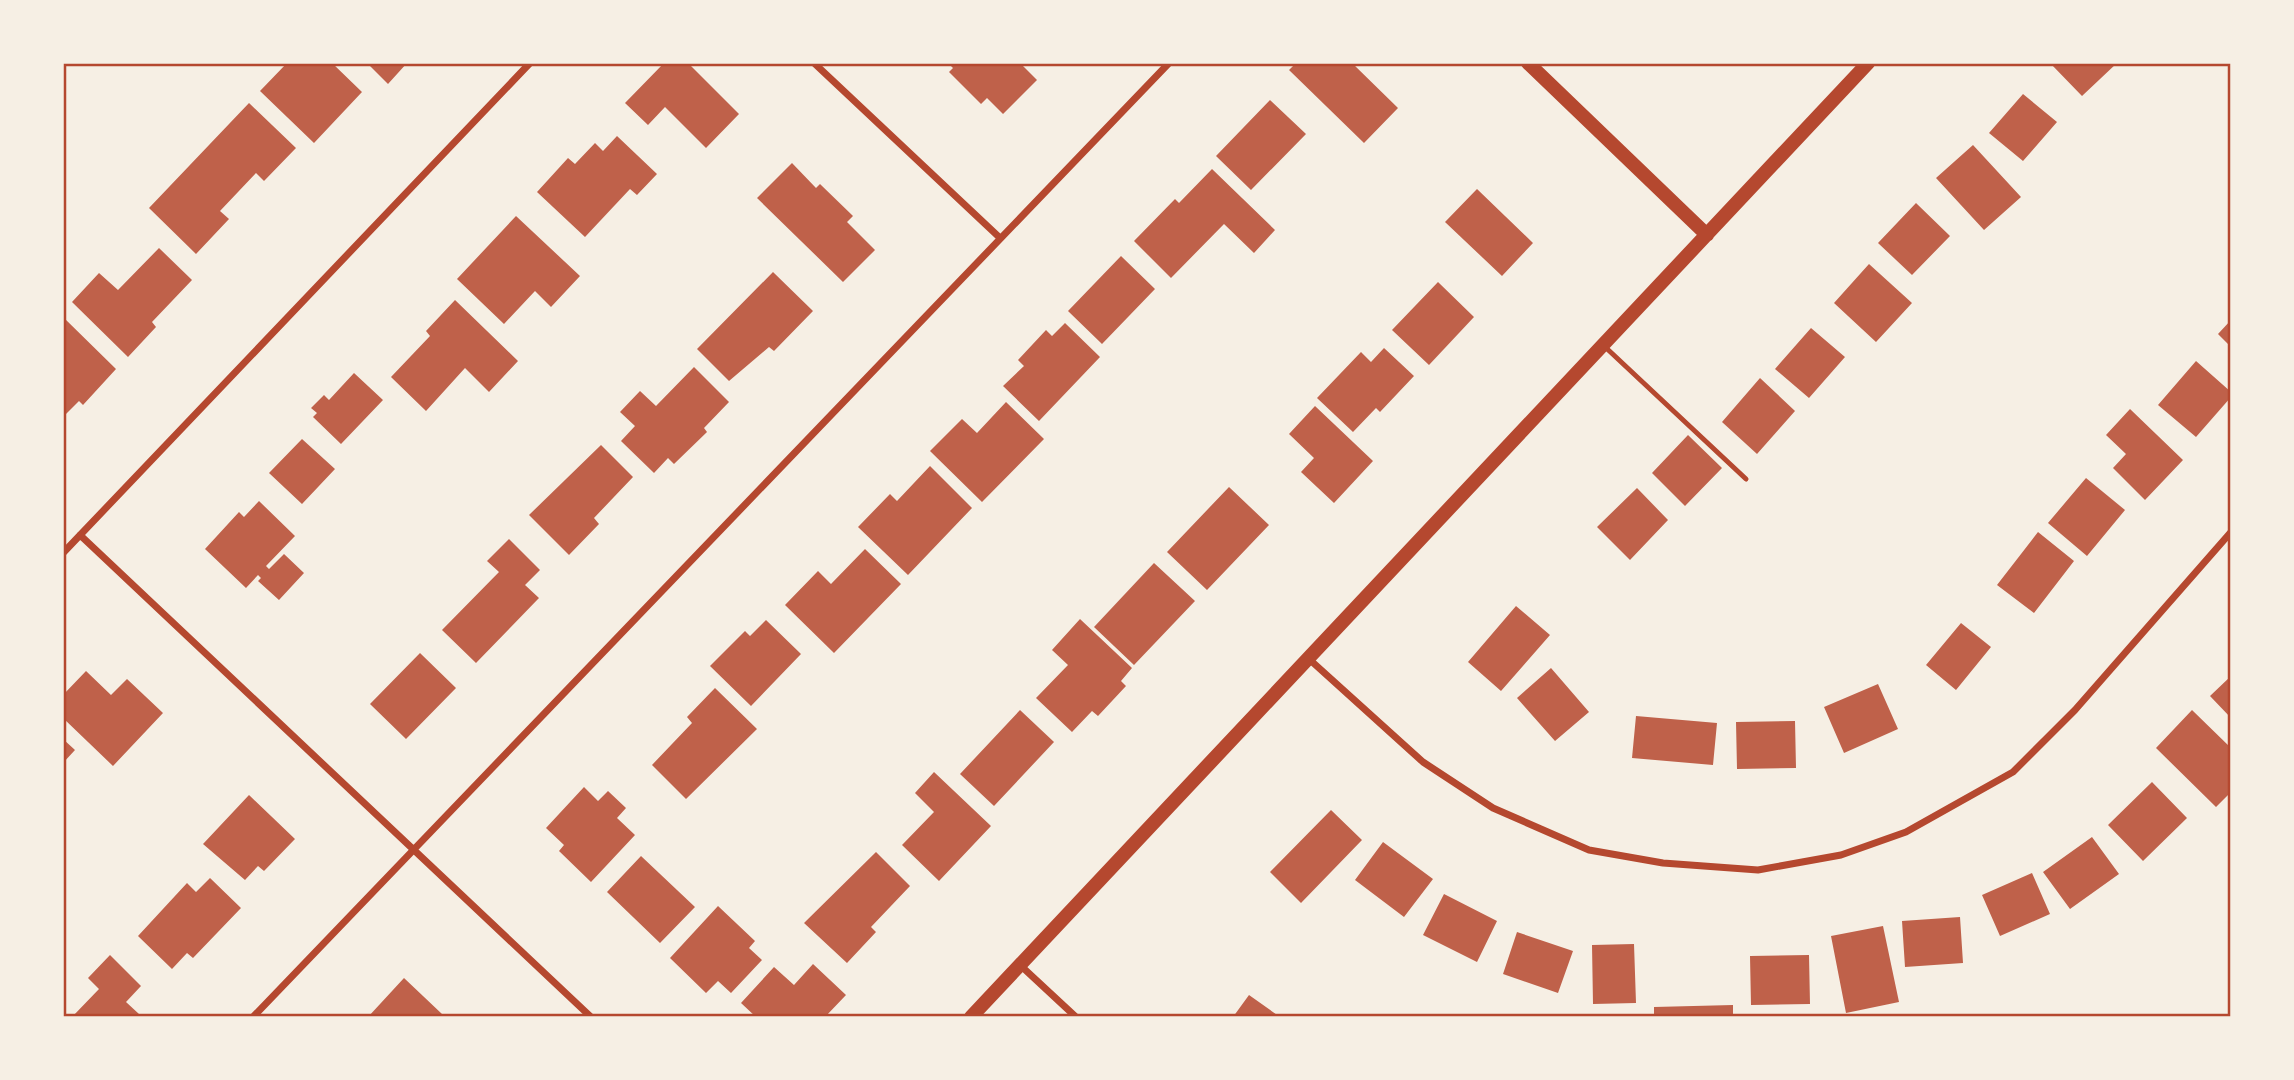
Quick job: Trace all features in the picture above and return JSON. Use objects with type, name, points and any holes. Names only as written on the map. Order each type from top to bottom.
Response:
[{"type":"main road","points":[[1528,63],[1707,235]]},
{"type":"main road","points":[[971,1017],[1868,63]]},
{"type":"street","points":[[63,553],[530,63]]},
{"type":"street","points":[[814,63],[999,237]]},
{"type":"street","points":[[253,1017],[999,237],[1170,63]]},
{"type":"street","points":[[1309,659],[1423,762],[1493,808],[1589,850],[1662,863],[1758,870],[1841,855],[1906,832],[2013,772],[2075,710],[2231,532]]},
{"type":"street","points":[[80,535],[591,1017]]},
{"type":"street","points":[[1020,965],[1076,1017]]},
{"type":"lane","points":[[1603,345],[1746,479]]},
{"type":"building","points":[[287,63],[332,63],[362,92],[314,143],[260,91]]},
{"type":"building","points":[[367,63],[407,63],[388,84]]},
{"type":"building","points":[[664,63],[688,63],[739,114],[706,148],[665,107],[648,125],[625,103]]},
{"type":"building","points":[[948,63],[1020,63],[1037,80],[1003,114],[987,98],[981,104],[949,72],[953,68]]},
{"type":"building","points":[[1296,63],[1352,63],[1398,108],[1364,143],[1289,70]]},
{"type":"building","points":[[2050,63],[2117,63],[2082,96]]},
{"type":"building","points":[[2023,94],[2057,122],[2023,161],[1989,133]]},
{"type":"building","points":[[1270,100],[1306,134],[1251,190],[1216,156]]},
{"type":"building","points":[[249,103],[296,148],[264,181],[256,173],[220,211],[229,219],[196,254],[149,208]]},
{"type":"building","points":[[617,136],[657,174],[637,195],[630,189],[585,237],[537,192],[568,158],[575,164],[595,143],[603,151]]},
{"type":"building","points":[[1973,145],[2021,197],[1984,230],[1936,178]]},
{"type":"building","points":[[792,163],[816,188],[820,184],[853,216],[847,222],[875,250],[843,282],[757,198]]},
{"type":"building","points":[[1212,169],[1275,230],[1254,253],[1224,224],[1171,278],[1134,241],[1175,199],[1179,203]]},
{"type":"building","points":[[1477,189],[1533,243],[1502,276],[1445,222]]},
{"type":"building","points":[[1916,203],[1950,236],[1912,275],[1878,243]]},
{"type":"building","points":[[516,216],[580,276],[551,307],[535,291],[504,324],[457,279]]},
{"type":"building","points":[[159,248],[192,280],[152,322],[156,327],[128,357],[72,302],[99,273],[118,290]]},
{"type":"building","points":[[1121,256],[1155,289],[1102,344],[1068,311]]},
{"type":"building","points":[[1869,264],[1912,303],[1876,342],[1834,303]]},
{"type":"building","points":[[773,272],[813,311],[774,351],[769,347],[729,381],[697,349]]},
{"type":"building","points":[[1438,282],[1474,317],[1429,365],[1392,330]]},
{"type":"building","points":[[455,300],[518,361],[489,392],[465,368],[426,411],[391,377],[430,336],[426,331]]},
{"type":"building","points":[[63,317],[116,369],[83,405],[79,401],[63,417]]},
{"type":"building","points":[[2231,320],[2231,347],[2218,334]]},
{"type":"building","points":[[1065,323],[1100,357],[1039,421],[1003,386],[1024,366],[1018,360],[1046,330],[1052,336]]},
{"type":"building","points":[[1811,328],[1845,357],[1809,398],[1775,369]]},
{"type":"building","points":[[1384,348],[1414,376],[1380,412],[1376,408],[1353,432],[1317,398],[1361,352],[1371,362]]},
{"type":"building","points":[[2196,361],[2231,392],[2231,397],[2196,437],[2158,405]]},
{"type":"building","points":[[694,367],[729,402],[704,428],[707,432],[674,464],[668,458],[654,473],[621,441],[635,426],[620,412],[640,391],[656,406]]},
{"type":"building","points":[[354,373],[383,400],[341,444],[313,417],[317,413],[311,408],[324,395],[329,400]]},
{"type":"building","points":[[1760,378],[1795,411],[1757,454],[1722,422]]},
{"type":"building","points":[[1006,402],[1044,439],[982,502],[930,451],[962,419],[977,433]]},
{"type":"building","points":[[1315,406],[1373,461],[1334,503],[1301,472],[1314,458],[1289,434]]},
{"type":"building","points":[[2130,409],[2183,460],[2145,500],[2113,468],[2126,454],[2106,435]]},
{"type":"building","points":[[1688,435],[1722,468],[1685,506],[1652,473]]},
{"type":"building","points":[[302,439],[335,469],[302,504],[269,473]]},
{"type":"building","points":[[601,445],[633,477],[594,518],[599,524],[569,555],[529,515]]},
{"type":"building","points":[[930,466],[972,508],[908,575],[858,527],[890,494],[897,501]]},
{"type":"building","points":[[2086,478],[2125,510],[2087,556],[2048,523]]},
{"type":"building","points":[[1229,487],[1269,525],[1207,590],[1167,552]]},
{"type":"building","points":[[1637,488],[1668,520],[1630,560],[1597,527]]},
{"type":"building","points":[[259,501],[295,536],[266,566],[269,569],[284,554],[304,573],[279,600],[258,581],[261,578],[258,575],[246,588],[205,549],[239,512],[244,517]]},
{"type":"building","points":[[2038,532],[2074,561],[2034,613],[1997,585]]},
{"type":"building","points":[[509,539],[540,570],[525,585],[539,598],[476,663],[442,630],[499,572],[487,561]]},
{"type":"building","points":[[865,549],[901,584],[834,653],[785,605],[818,571],[831,584]]},
{"type":"building","points":[[1154,563],[1195,601],[1134,665],[1094,627]]},
{"type":"building","points":[[1516,606],[1550,635],[1501,691],[1468,662]]},
{"type":"building","points":[[1080,619],[1132,668],[1121,681],[1126,686],[1098,716],[1092,711],[1072,732],[1036,698],[1068,665],[1052,650]]},
{"type":"building","points":[[766,620],[801,654],[751,706],[710,666],[745,631],[750,636]]},
{"type":"building","points":[[1961,623],[1991,647],[1956,690],[1926,665]]},
{"type":"building","points":[[420,653],[456,688],[406,739],[370,704]]},
{"type":"building","points":[[1551,668],[1589,712],[1555,741],[1517,698]]},
{"type":"building","points":[[86,671],[111,695],[127,679],[163,713],[113,766],[63,718],[63,695]]},
{"type":"building","points":[[2231,676],[2231,718],[2210,696]]},
{"type":"building","points":[[1878,684],[1898,729],[1844,753],[1824,707]]},
{"type":"building","points":[[715,688],[757,729],[686,799],[652,765],[692,723],[687,717]]},
{"type":"building","points":[[1020,710],[1054,742],[994,806],[960,774]]},
{"type":"building","points":[[2192,710],[2231,748],[2231,792],[2216,807],[2156,748]]},
{"type":"building","points":[[1636,716],[1717,723],[1713,765],[1632,758]]},
{"type":"building","points":[[1795,721],[1796,768],[1737,769],[1736,722]]},
{"type":"building","points":[[63,739],[75,750],[63,763]]},
{"type":"building","points":[[934,772],[991,826],[939,881],[902,845],[934,812],[915,793]]},
{"type":"building","points":[[2152,782],[2187,818],[2143,861],[2108,825]]},
{"type":"building","points":[[584,787],[598,801],[608,791],[626,808],[617,818],[635,835],[591,882],[559,851],[564,845],[546,828]]},
{"type":"building","points":[[249,795],[295,839],[264,871],[258,866],[245,880],[203,844]]},
{"type":"building","points":[[1331,810],[1362,840],[1301,903],[1270,872]]},
{"type":"building","points":[[2092,837],[2119,874],[2070,909],[2043,872]]},
{"type":"building","points":[[1383,842],[1433,879],[1404,917],[1355,880]]},
{"type":"building","points":[[876,852],[910,886],[871,927],[876,932],[847,963],[804,923]]},
{"type":"building","points":[[641,856],[695,907],[660,943],[607,892]]},
{"type":"building","points":[[2032,873],[2050,914],[2000,936],[1982,895]]},
{"type":"building","points":[[210,878],[241,908],[193,958],[187,953],[172,969],[138,936],[187,883],[196,892]]},
{"type":"building","points":[[1444,894],[1497,921],[1477,962],[1423,935]]},
{"type":"building","points":[[718,906],[755,941],[749,948],[762,960],[731,993],[718,981],[706,993],[670,958]]},
{"type":"building","points":[[1960,917],[1963,963],[1905,967],[1902,921]]},
{"type":"building","points":[[1883,926],[1899,1002],[1846,1013],[1831,936]]},
{"type":"building","points":[[1517,932],[1573,951],[1558,993],[1503,974]]},
{"type":"building","points":[[1634,944],[1636,1003],[1593,1004],[1592,945]]},
{"type":"building","points":[[110,955],[141,986],[126,1002],[139,1014],[137,1017],[72,1017],[99,989],[88,978]]},
{"type":"building","points":[[1809,955],[1810,1004],[1751,1005],[1750,956]]},
{"type":"building","points":[[813,964],[846,995],[825,1017],[756,1017],[741,1003],[774,967],[794,985]]},
{"type":"building","points":[[404,978],[442,1014],[438,1017],[368,1017]]},
{"type":"building","points":[[1249,995],[1280,1017],[1233,1017]]},
{"type":"building","points":[[1733,1005],[1733,1017],[1654,1017],[1654,1007]]}]
